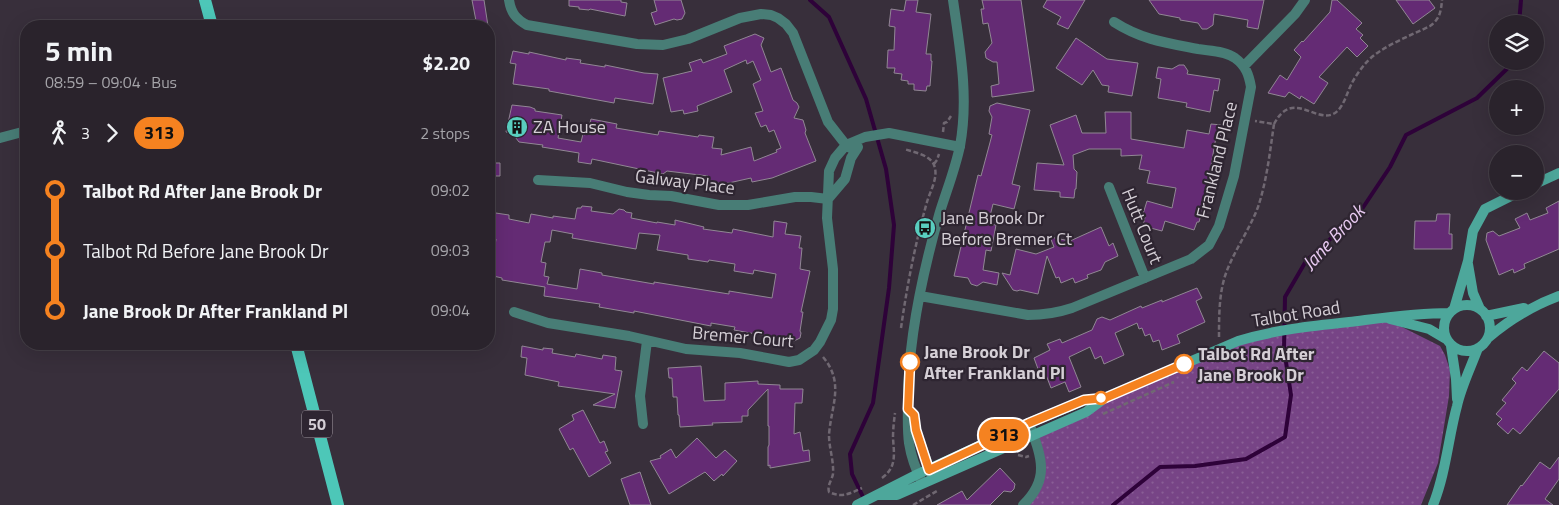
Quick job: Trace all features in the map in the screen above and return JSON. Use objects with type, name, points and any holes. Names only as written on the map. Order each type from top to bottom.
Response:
[{"type":"main road","points":[[205,0],[210,20]]},
{"type":"main road","points":[[1544,180],[1559,173]]},
{"type":"main road","points":[[1457,405],[1456,378],[1444,326],[1468,260],[1473,231],[1485,209],[1503,200]]},
{"type":"main road","points":[[1468,260],[1473,293],[1490,327],[1487,339]]},
{"type":"main road","points":[[1433,505],[1447,457],[1457,405],[1478,348],[1507,322],[1533,306],[1559,296]]},
{"type":"main road","points":[[1451,311],[1467,305],[1483,312],[1533,306]]},
{"type":"main road","name":"Talbot Road","points":[[931,474],[1034,435],[1086,412],[1105,398],[1220,348],[1261,334],[1293,328],[1451,311]]},
{"type":"main road","name":"Talbot Road","points":[[1384,318],[1428,329],[1449,342]]},
{"type":"main road","points":[[1449,342],[1464,351],[1478,348]]},
{"type":"main road","name":"50","points":[[298,350],[338,505]]},
{"type":"main road","name":"Talbot Road","points":[[858,505],[879,496],[897,495],[920,479],[1029,423],[1084,400],[1105,398]]},
{"type":"street","points":[[509,0],[514,15],[520,22],[527,25],[650,45],[674,43],[752,15],[771,15],[786,24],[793,33],[828,122],[851,148]]},
{"type":"street","points":[[920,479],[909,445],[907,417],[910,356],[920,296],[932,242],[960,147],[964,89],[953,0]]},
{"type":"street","points":[[1114,22],[1140,36],[1155,41],[1223,53],[1234,57],[1244,66],[1295,14],[1305,0]]},
{"type":"street","name":"Frankland Place","points":[[920,296],[1014,313],[1043,315],[1072,308],[1191,259],[1201,253],[1212,241],[1219,226],[1234,176],[1251,87],[1249,74],[1244,66]]},
{"type":"street","points":[[0,138],[20,133]]},
{"type":"street","name":"Bremer Court","points":[[514,312],[548,323],[629,336],[686,349],[740,353],[789,362],[799,360],[814,350],[826,332],[831,320],[833,308],[833,269],[827,218],[830,171],[835,158],[866,137],[888,133],[960,147]]},
{"type":"street","name":"Bremer Court","points":[[828,199],[845,179],[851,148]]},
{"type":"street","name":"Galway Place","points":[[538,180],[590,183],[628,192],[671,196],[719,205],[748,205],[795,197],[828,199]]},
{"type":"street","name":"Hutt Court","points":[[1109,187],[1145,278]]},
{"type":"street","points":[[643,424],[640,396],[647,341]]},
{"type":"street","points":[[908,409],[914,415],[916,430],[931,474]]},
{"type":"street","points":[[1024,505],[1039,484],[1042,472],[1042,459],[1029,423]]},
{"type":"path","points":[[1220,348],[1219,321],[1223,282],[1257,208],[1263,187],[1274,124],[1278,116],[1289,109],[1305,109],[1326,116],[1333,115],[1338,111],[1365,64],[1382,50],[1436,22],[1439,17],[1442,0]]},
{"type":"path","points":[[934,164],[942,144],[944,124],[951,117],[953,110]]},
{"type":"path","points":[[1246,119],[1274,124]]},
{"type":"path","points":[[899,147],[923,156],[934,164],[936,174],[926,205],[913,259],[901,329]]},
{"type":"path","points":[[814,350],[825,359],[836,384],[829,436],[833,469],[828,486],[829,492],[843,496],[867,486]]},
{"type":"path","points":[[876,482],[888,473],[894,462],[896,408]]},
{"type":"path","points":[[894,462],[901,462]]},
{"type":"shaded area","points":[[1384,318],[1440,346],[1450,370],[1449,396],[1438,463],[1421,505],[1023,505],[1039,484],[1034,435],[1238,341]]},
{"type":"building","points":[[472,0],[484,0],[487,20],[476,20]]},
{"type":"building","points":[[569,0],[621,0],[621,2],[627,3],[625,16],[590,9],[579,9],[579,7],[569,6]]},
{"type":"building","points":[[654,0],[681,0],[685,13],[682,19],[674,19],[655,25],[651,13],[657,11]]},
{"type":"building","points":[[906,0],[918,0],[916,12],[931,14],[926,54],[931,54],[932,61],[930,86],[927,86],[926,91],[914,90],[914,84],[908,84],[908,81],[901,80],[902,74],[894,73],[895,68],[887,68],[888,50],[894,50],[895,27],[889,26],[891,9],[904,11]]},
{"type":"building","points":[[982,0],[1021,0],[1034,91],[992,97],[991,86],[999,84],[997,62],[986,58],[985,52],[992,43],[988,23],[983,24],[981,9],[984,9]]},
{"type":"building","points":[[1047,0],[1085,0],[1068,29],[1057,24],[1061,17],[1043,7]]},
{"type":"building","points":[[1149,0],[1264,0],[1258,29],[1247,27],[1248,20],[1214,14],[1213,25],[1207,29],[1202,29],[1198,23],[1159,14]]},
{"type":"building","points":[[1332,0],[1337,0],[1362,23],[1356,29],[1363,35],[1360,38],[1368,46],[1357,57],[1347,47],[1319,77],[1328,83],[1314,104],[1301,96],[1300,99],[1289,92],[1285,97],[1268,93],[1280,75],[1287,80],[1301,57],[1294,50],[1330,12]]},
{"type":"building","points":[[1396,0],[1429,0],[1435,8],[1413,24]]},
{"type":"building","points":[[755,34],[764,38],[761,45],[771,72],[781,68],[793,100],[799,107],[794,118],[803,120],[805,133],[816,161],[772,178],[752,182],[751,178],[724,184],[707,181],[708,176],[667,171],[663,174],[592,159],[591,164],[578,162],[579,153],[519,142],[512,133],[506,132],[512,105],[530,107],[535,109],[535,111],[562,115],[558,138],[581,142],[591,119],[617,124],[616,128],[658,135],[659,131],[698,137],[699,135],[714,137],[712,148],[722,149],[721,155],[751,147],[754,161],[777,152],[776,150],[781,148],[774,130],[769,132],[766,125],[761,127],[755,113],[763,111],[753,84],[761,80],[753,61],[747,64],[746,60],[724,70],[732,92],[697,106],[698,111],[684,114],[683,110],[671,112],[663,78],[692,71],[689,63],[701,59],[703,63],[727,54],[724,46]]},
{"type":"building","points":[[1076,38],[1107,59],[1138,63],[1132,96],[1108,92],[1109,86],[1102,85],[1093,70],[1082,85],[1056,68]]},
{"type":"building","points":[[513,51],[529,54],[529,52],[566,60],[566,58],[581,60],[580,63],[605,67],[605,65],[658,74],[653,104],[615,98],[614,103],[549,91],[549,89],[513,84],[516,64],[510,63]]},
{"type":"building","points":[[1179,65],[1184,65],[1188,71],[1187,74],[1220,79],[1218,91],[1214,90],[1210,112],[1186,107],[1187,103],[1158,98],[1161,79],[1156,78],[1158,67],[1172,69]]},
{"type":"building","points":[[997,103],[1030,110],[1012,184],[1020,186],[1014,209],[993,204],[988,224],[996,225],[991,251],[986,250],[983,270],[999,273],[997,285],[983,282],[977,286],[971,284],[968,278],[954,276],[978,175],[981,176],[992,135],[989,134],[992,117],[989,111],[990,106]]},
{"type":"building","points":[[1105,112],[1131,112],[1131,139],[1184,148],[1187,130],[1209,134],[1211,124],[1222,125],[1220,138],[1216,137],[1205,200],[1199,222],[1197,222],[1194,230],[1165,221],[1162,231],[1143,226],[1145,217],[1142,217],[1147,201],[1172,208],[1176,188],[1147,183],[1150,171],[1139,169],[1142,155],[1121,156],[1121,149],[1089,149],[1073,155],[1074,169],[1077,172],[1074,198],[1060,197],[1060,192],[1034,190],[1037,163],[1064,165],[1050,125],[1076,115],[1082,133],[1106,133]]},
{"type":"building","points":[[495,163],[500,163],[500,176],[495,176]]},
{"type":"building","points":[[1559,201],[1559,249],[1524,264],[1525,268],[1514,273],[1513,269],[1499,275],[1486,240],[1487,233],[1493,231],[1499,236],[1520,228],[1515,219],[1527,213],[1530,220],[1548,213],[1546,208]]},
{"type":"building","points":[[582,206],[592,207],[591,211],[613,214],[619,209],[632,213],[631,218],[657,223],[675,225],[675,220],[704,227],[703,229],[732,233],[733,229],[773,237],[774,221],[787,223],[785,234],[801,236],[799,248],[802,248],[800,269],[810,271],[801,312],[803,312],[800,338],[794,341],[734,330],[735,327],[711,323],[711,326],[634,311],[634,313],[599,307],[600,304],[544,296],[545,287],[502,280],[502,278],[495,276],[495,213],[509,215],[509,219],[529,223],[531,214],[575,219],[577,208]],"holes":[[[552,230],[573,234],[572,238],[636,249],[639,233],[660,235],[657,250],[688,255],[688,259],[735,264],[734,271],[753,274],[754,270],[776,274],[772,298],[729,291],[729,294],[654,282],[654,284],[602,275],[602,273],[580,269],[577,289],[547,284],[549,277],[544,276],[546,263],[541,262],[545,242],[550,242]]]},
{"type":"building","points":[[1437,214],[1450,214],[1449,234],[1452,234],[1452,249],[1414,249],[1415,221],[1436,221]]},
{"type":"building","points":[[1101,227],[1109,246],[1113,243],[1118,256],[1105,262],[1101,270],[1087,275],[1088,278],[1075,283],[1073,278],[1061,283],[1059,277],[1056,278],[1047,256],[1038,294],[1013,290],[1002,273],[1010,275],[1016,249],[1036,254],[1054,247],[1050,237],[1070,241]]},
{"type":"building","points":[[1197,288],[1202,298],[1196,301],[1205,322],[1177,335],[1180,343],[1162,350],[1159,340],[1153,342],[1150,334],[1145,336],[1142,328],[1139,329],[1137,323],[1115,333],[1124,355],[1104,364],[1101,356],[1095,359],[1090,347],[1069,357],[1081,387],[1069,392],[1065,382],[1051,388],[1043,367],[1038,369],[1034,358],[1050,350],[1047,344],[1060,339],[1062,343],[1092,330],[1097,319],[1102,317],[1110,320],[1141,306],[1142,308],[1162,300],[1162,302]]},
{"type":"building","points":[[522,346],[543,350],[543,348],[553,349],[552,353],[575,357],[576,354],[602,359],[603,355],[616,357],[615,370],[622,371],[615,408],[593,405],[615,394],[558,386],[559,382],[525,375],[527,358],[521,357]]},
{"type":"building","points":[[1544,351],[1559,363],[1559,389],[1520,434],[1513,428],[1508,434],[1497,424],[1502,419],[1496,414],[1506,403],[1502,400],[1516,383],[1512,379],[1522,367],[1527,371]]},
{"type":"building","points":[[701,366],[704,401],[725,400],[725,383],[758,381],[758,384],[780,385],[780,389],[803,389],[802,403],[795,403],[794,434],[800,432],[803,451],[809,450],[810,461],[770,468],[770,465],[768,466],[768,389],[748,410],[748,416],[742,416],[742,422],[680,427],[677,397],[673,397],[672,378],[669,378],[668,368]]},
{"type":"building","points":[[583,410],[600,443],[604,441],[608,451],[605,452],[611,463],[589,477],[573,448],[570,450],[559,429],[574,420],[572,415]]},
{"type":"building","points":[[697,438],[716,458],[725,450],[737,461],[723,476],[722,474],[714,481],[705,472],[669,494],[650,461],[661,458],[660,456],[671,449],[676,458]]},
{"type":"building","points":[[1559,457],[1559,479],[1545,499],[1553,505],[1507,505],[1540,462],[1550,469]]},
{"type":"building","points":[[1000,468],[1015,484],[1014,489],[1011,492],[1004,491],[990,505],[937,505],[962,491],[967,500]]},
{"type":"building","points":[[640,472],[651,505],[630,505],[621,479]]},
{"type":"waterway","points":[[810,0],[829,17],[866,99],[886,169],[894,225],[889,288],[873,403],[850,454],[852,474],[865,501]]},
{"type":"waterway","name":"Jane Brook","points":[[1520,15],[1521,0]]},
{"type":"waterway","name":"Jane Brook","points":[[1113,505],[1160,467],[1195,466],[1246,459],[1285,437],[1291,395],[1284,349],[1285,297],[1306,261],[1360,212],[1390,167],[1406,135],[1477,98],[1506,70]]},
{"type":"bus line","name":"313","points":[[910,362],[908,409],[914,415],[916,430],[929,470],[1029,423],[1084,400],[1105,398],[1184,364]]},
{"type":"place","name":"ZA House","points":[[517,127]]},
{"type":"place","name":"Jane Brook Dr Before Bremer Ct","points":[[925,228]]},
{"type":"place","name":"Jane Brook Dr After Frankland Pl","points":[[910,362]]},
{"type":"place","name":"Talbot Rd After Jane Brook Dr","points":[[1184,364]]}]
